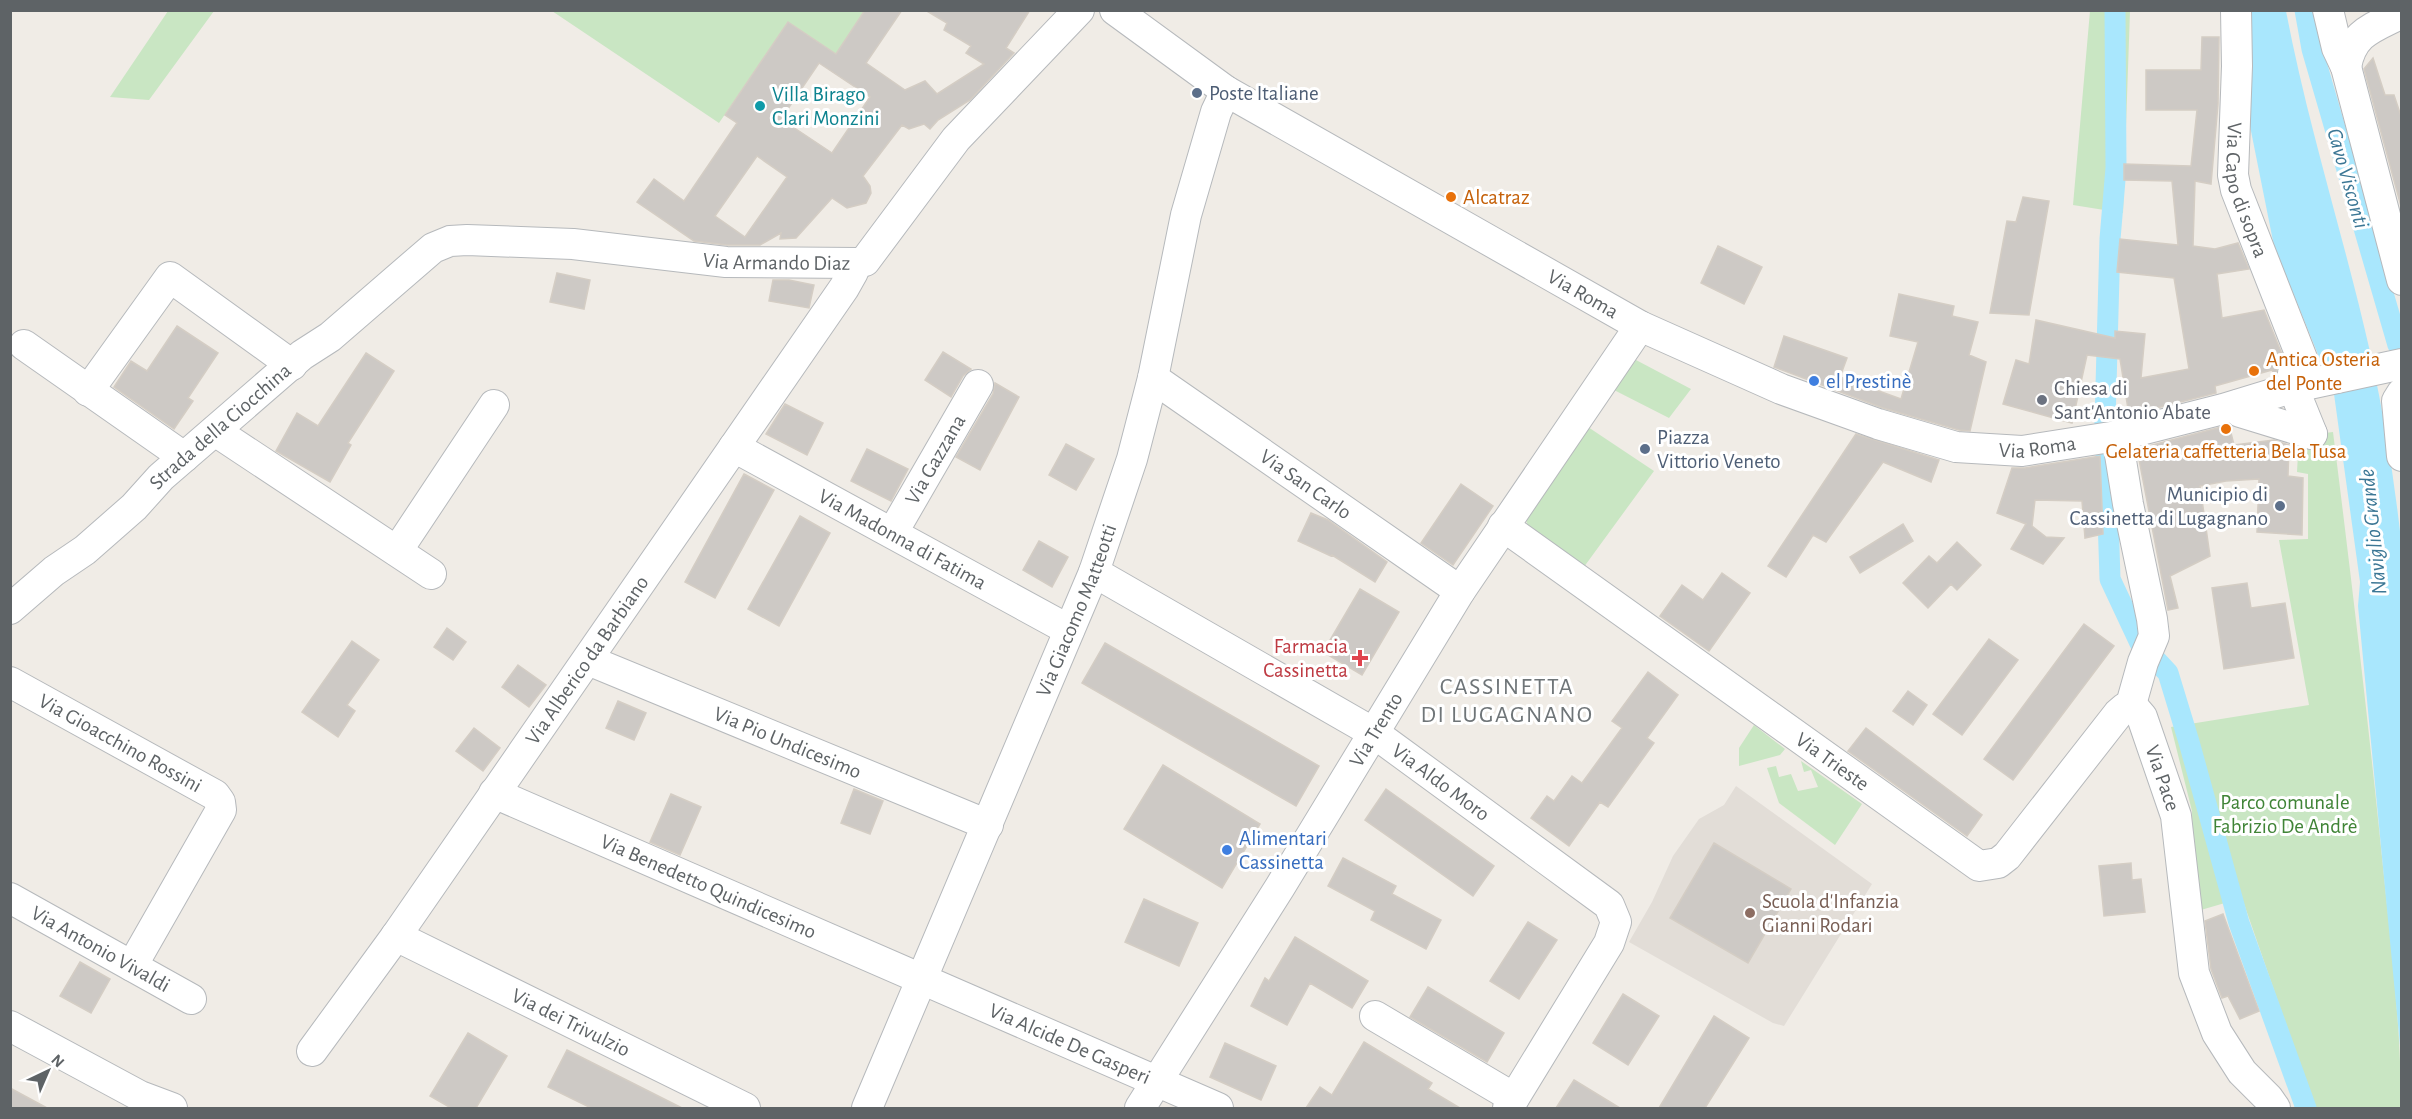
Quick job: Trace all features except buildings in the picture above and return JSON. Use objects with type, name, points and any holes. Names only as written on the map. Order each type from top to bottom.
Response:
[{"type":"street","name":"Via Armando Diaz","points":[[433,248],[450,241],[467,240],[573,244],[726,262],[854,263],[866,261],[956,139],[1079,10]]},
{"type":"street","name":"Via Roma","points":[[1115,10],[1226,91],[1640,326],[1781,389],[1878,424],[1956,447],[1974,445],[2022,452],[2101,438],[2238,405],[2301,378],[2398,375]]},
{"type":"street","name":"Via Capo di sopra","points":[[2236,10],[2237,66],[2233,175],[2236,190],[2301,378],[2312,434],[2240,412],[2238,405]]},
{"type":"street","points":[[2328,10],[2337,48],[2346,67],[2402,280]]},
{"type":"street","points":[[2346,67],[2348,53],[2358,38],[2402,12]]},
{"type":"street","name":"Via Giacomo Matteotti","points":[[867,1108],[924,979],[1094,572],[1132,459],[1153,378],[1186,215],[1215,112],[1226,91]]},
{"type":"street","name":"Strada della Ciocchina","points":[[12,606],[54,571],[85,550],[129,511],[157,480],[308,351],[334,334],[433,248]]},
{"type":"street","name":"Via Alberico da Barbiano","points":[[312,1051],[396,936],[735,447],[844,288],[853,272],[854,263]]},
{"type":"street","points":[[88,391],[170,277],[292,365]]},
{"type":"street","name":"Via Trento","points":[[1140,1108],[1280,887],[1460,591],[1640,326]]},
{"type":"street","points":[[24,345],[184,457]]},
{"type":"street","points":[[2398,375],[2397,401],[2402,456]]},
{"type":"street","name":"Via San Carlo","points":[[1153,378],[1460,591]]},
{"type":"street","name":"Via Gazzana","points":[[893,532],[978,385]]},
{"type":"street","points":[[397,551],[494,405]]},
{"type":"street","points":[[215,431],[431,574]]},
{"type":"street","points":[[2101,438],[2128,504],[2152,619],[2148,649],[2130,708]]},
{"type":"street","name":"Via Madonna di Fatima","points":[[735,447],[1069,630]]},
{"type":"street","name":"Via Trieste","points":[[1503,526],[1979,866],[1998,863],[2007,856],[2118,714],[2125,708],[2130,708]]},
{"type":"street","name":"Via Aldo Moro","points":[[1094,572],[1374,733],[1609,905],[1621,918],[1609,943],[1511,1103]]},
{"type":"street","name":"Via Pio Undicesimo","points":[[588,660],[988,825]]},
{"type":"street","name":"Via Gioacchino Rossini","points":[[10,682],[214,795],[220,802],[221,810],[132,966]]},
{"type":"street","name":"Via Pace","points":[[2130,708],[2136,710],[2142,717],[2176,816],[2193,973],[2217,1033],[2242,1072],[2268,1098],[2274,1108]]},
{"type":"street","name":"Via Benedetto Quindicesimo","points":[[494,793],[924,979]]},
{"type":"street","name":"Via Antonio Vivaldi","points":[[10,898],[191,999]]},
{"type":"street","name":"Via dei Trivulzio","points":[[396,936],[745,1108]]},
{"type":"street","name":"Via Alcide De Gasperi","points":[[924,979],[1218,1108]]},
{"type":"street","points":[[1376,1016],[1511,1103]]},
{"type":"street","points":[[10,1026],[140,1096],[172,1108]]},
{"type":"shaded area","name":"Scuola d'Infanzia Gianni Rodari","points":[[1736,786],[1872,884],[1784,1026],[1773,1023],[1629,942],[1652,902],[1673,856],[1699,819],[1724,805]]},
{"type":"green space","points":[[168,11],[214,11],[149,100],[110,97]]},
{"type":"green space","points":[[552,11],[865,11],[836,54],[788,22],[719,123]]},
{"type":"green space","points":[[2090,11],[2130,11],[2123,213],[2073,205]]},
{"type":"green space","points":[[1636,360],[1691,389],[1669,418],[1614,390]]},
{"type":"green space","points":[[1588,427],[1654,471],[1581,571],[1529,529],[1526,520],[1528,513]]},
{"type":"green space","name":"Parco comunale Fabrizio De Andrè","points":[[2333,432],[2391,939],[2399,1040],[2401,1108],[2315,1108],[2242,898],[2194,912],[2192,811],[2171,727],[2309,705],[2279,540],[2308,539],[2308,474],[2297,472],[2299,436]]},
{"type":"green space","points":[[1754,725],[1785,749],[1780,755],[1739,766],[1739,748]]},
{"type":"green space","points":[[1801,761],[1862,804],[1835,845],[1779,803],[1767,768],[1776,766],[1779,777],[1791,774],[1798,791],[1818,787],[1811,770],[1804,772]]},
{"type":"water","name":"Naviglio Grande","points":[[2241,11],[2286,11],[2305,98],[2371,356],[2389,452],[2402,549],[2401,1056],[2358,606],[2360,582],[2334,394],[2274,246],[2243,91]]},
{"type":"waterway","points":[[2115,10],[2116,168],[2110,239],[2105,423],[2110,579],[2140,643],[2168,673],[2239,923],[2306,1108]]},
{"type":"waterway","name":"Cavo Visconti","points":[[2305,10],[2312,49],[2398,345]]},
{"type":"place","name":"Poste Italiane","points":[[1197,93]]},
{"type":"place","name":"Villa Birago Clari Monzini","points":[[760,106]]},
{"type":"place","name":"Alcatraz","points":[[1451,197]]},
{"type":"place","name":"Antica Osteria del Ponte","points":[[2254,371]]},
{"type":"place","name":"el Prestinè","points":[[1814,381]]},
{"type":"place","name":"Chiesa di Sant'Antonio Abate","points":[[2042,400]]},
{"type":"place","name":"Gelateria caffetteria Bela Tusa","points":[[2226,429]]},
{"type":"place","name":"Piazza Vittorio Veneto","points":[[1645,449]]},
{"type":"place","name":"Municipio di Cassinetta di Lugagnano","points":[[2280,506]]},
{"type":"place","name":"Farmacia Cassinetta","points":[[1360,658]]},
{"type":"place","name":"Alimentari Cassinetta","points":[[1227,850]]},
{"type":"place","name":"Scuola d'Infanzia Gianni Rodari","points":[[1750,913]]},
{"type":"district","name":"CASSINETTA DI LUGAGNANO","points":[[1507,700]]}]
